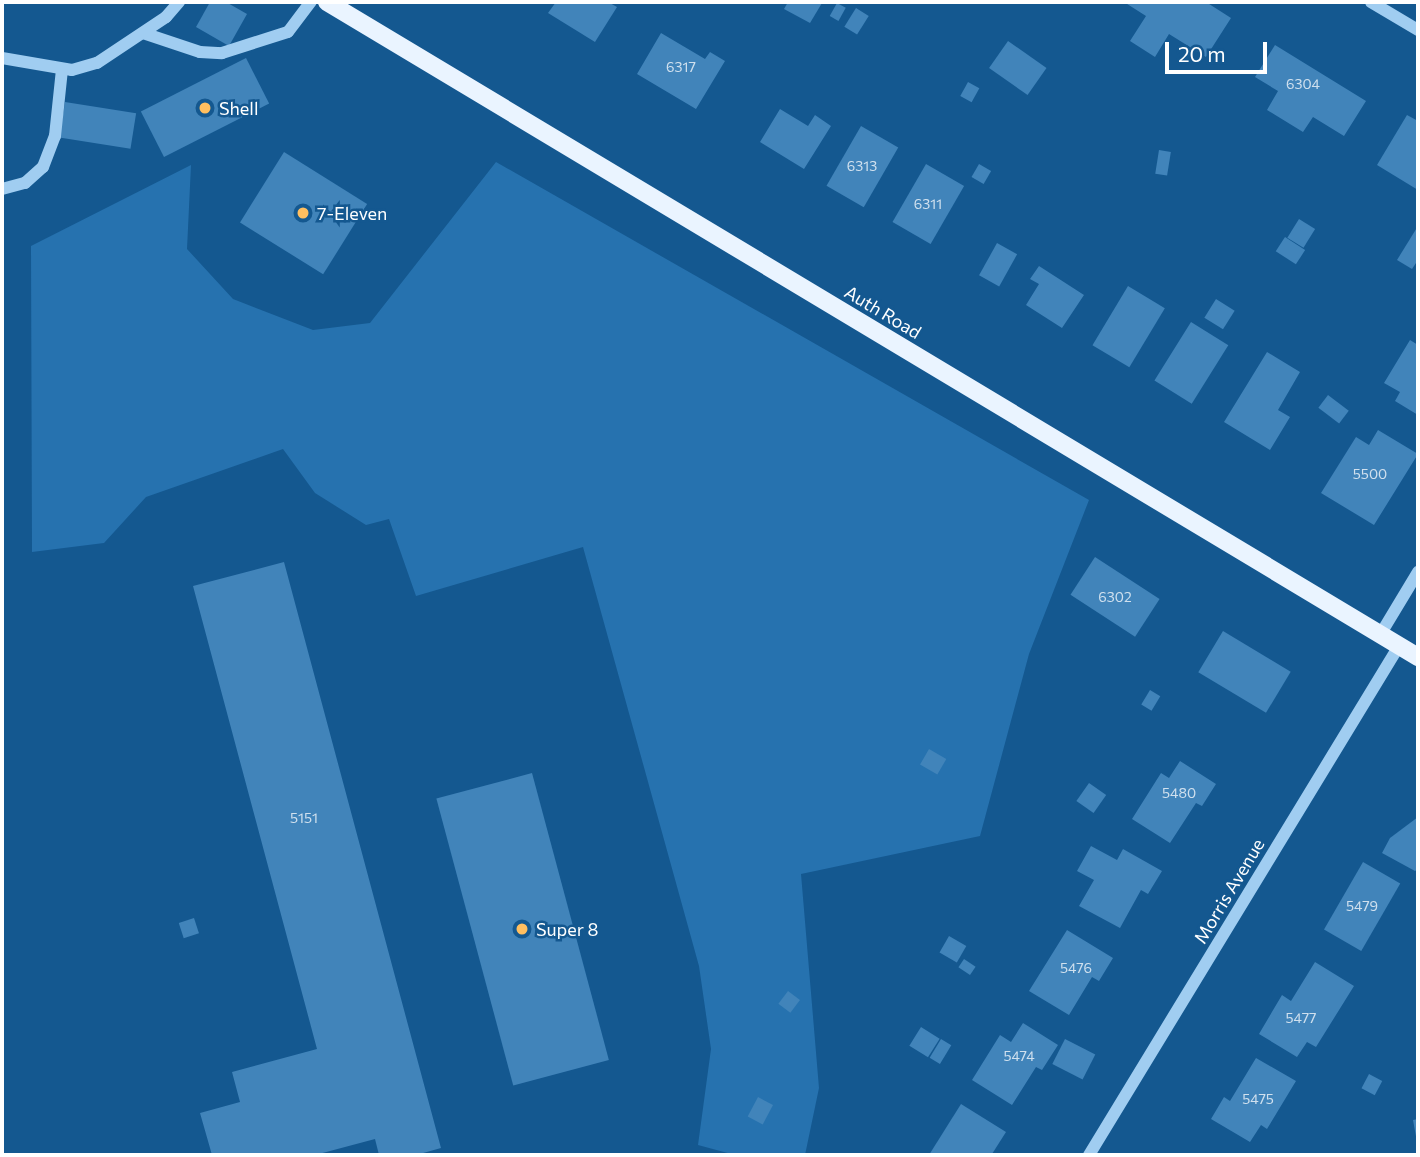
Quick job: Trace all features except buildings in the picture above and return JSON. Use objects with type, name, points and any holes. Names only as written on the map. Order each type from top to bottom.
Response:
[{"type":"main road","name":"Auth Road","points":[[327,2],[1418,657]]},
{"type":"street","points":[[2,58],[62,69],[97,63],[143,33],[179,2]]},
{"type":"street","points":[[143,33],[200,52],[229,52],[288,32],[311,2]]},
{"type":"street","points":[[1371,2],[1418,30]]},
{"type":"street","points":[[2,189],[25,183],[43,167],[55,136],[62,69]]},
{"type":"street","points":[[1380,635],[1418,572]]},
{"type":"street","name":"Morris Avenue","points":[[1089,1155],[1399,646]]},
{"type":"shaded area","points":[[496,162],[1089,500],[1029,654],[980,836],[801,874],[819,1088],[805,1155],[735,1155],[698,1145],[711,1049],[699,966],[583,547],[416,596],[389,519],[366,525],[315,493],[283,449],[146,497],[104,543],[32,552],[31,246],[191,165],[187,249],[233,299],[313,330],[370,323]]},
{"type":"place","name":"Shell","points":[[205,108]]},
{"type":"place","name":"7-Eleven","points":[[303,213]]},
{"type":"place","name":"Super 8","points":[[522,929]]}]
